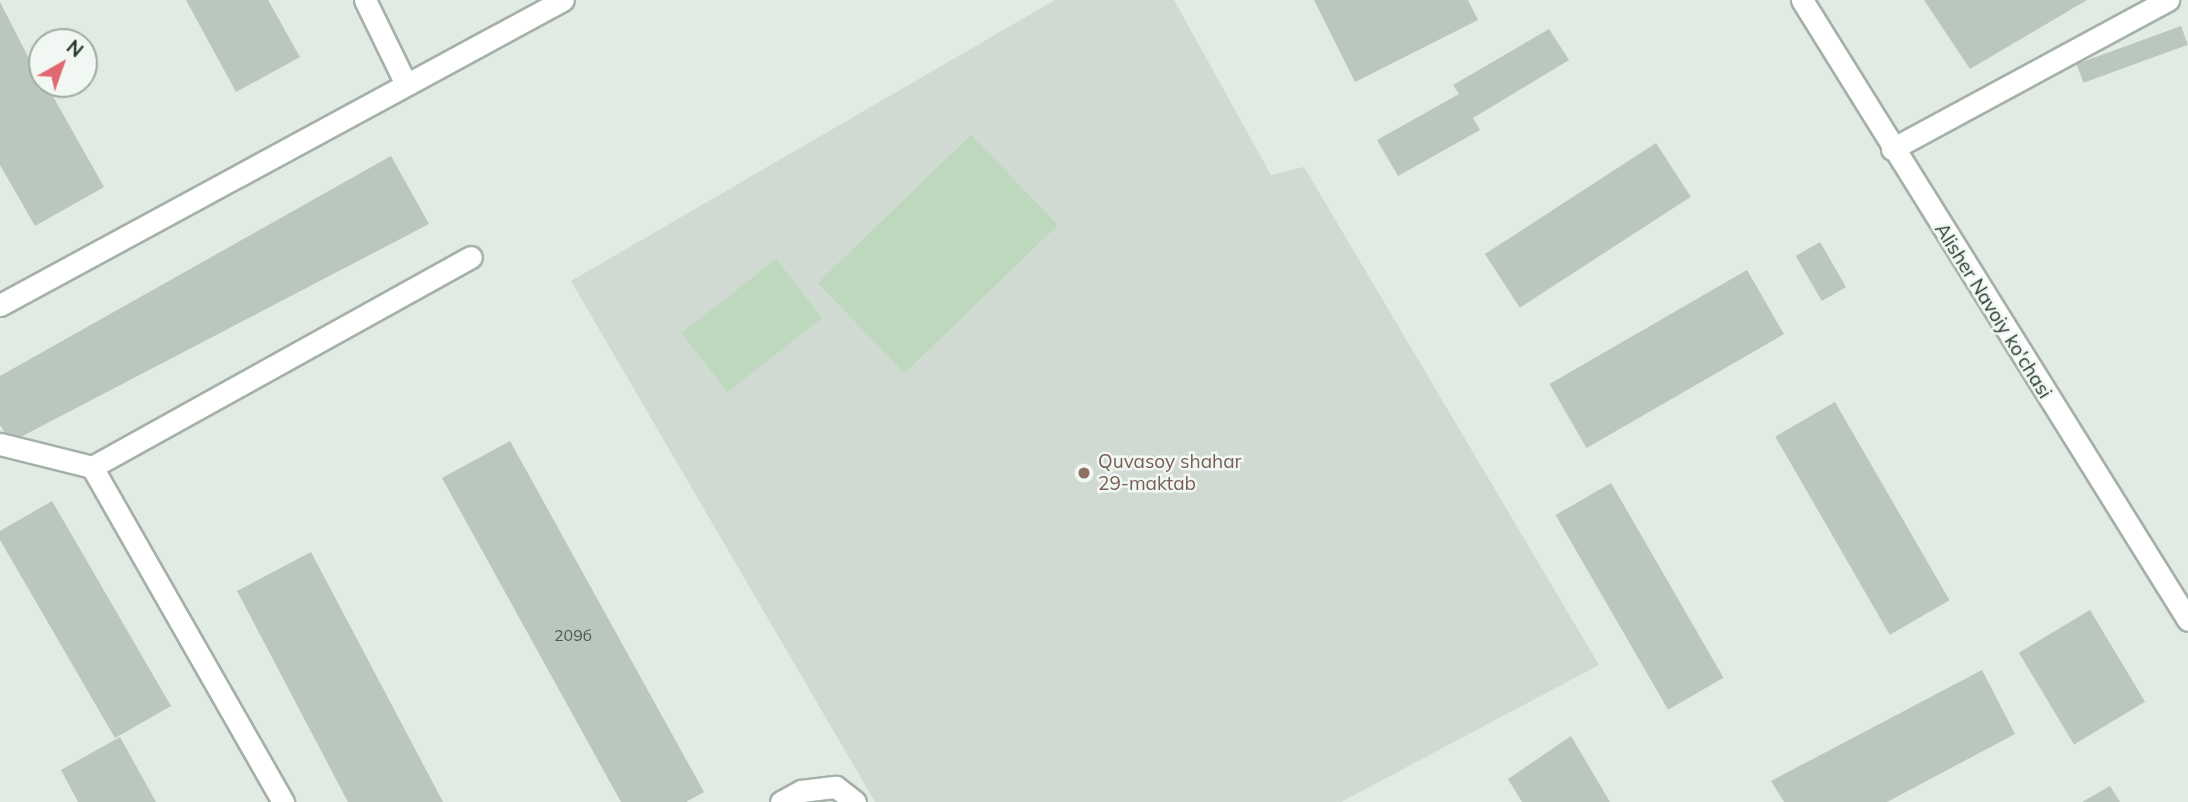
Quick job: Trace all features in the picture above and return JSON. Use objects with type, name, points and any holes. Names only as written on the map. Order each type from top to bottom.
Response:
[{"type":"street","points":[[365,0],[406,84]]},
{"type":"street","points":[[0,305],[562,0]]},
{"type":"street","name":"Alisher Navoiy ko'chasi","points":[[1802,0],[1892,149],[2188,620]]},
{"type":"street","points":[[1892,149],[2168,0]]},
{"type":"street","points":[[0,444],[92,467],[471,257]]},
{"type":"street","points":[[92,467],[283,802]]},
{"type":"street","points":[[781,802],[801,791],[836,787],[855,802]]},
{"type":"shaded area","name":"Quvasoy shahar 29-maktab","points":[[1055,0],[1174,0],[1271,175],[1304,167],[1599,665],[1341,802],[875,802],[571,281]]},
{"type":"green space","points":[[971,135],[1058,225],[905,373],[818,283]]},
{"type":"green space","points":[[776,259],[822,318],[728,392],[681,333]]},
{"type":"building","points":[[186,0],[268,0],[300,57],[236,92]]},
{"type":"building","points":[[1314,0],[1468,0],[1478,20],[1355,82]]},
{"type":"building","points":[[1924,0],[2087,0],[1970,69]]},
{"type":"building","points":[[0,2],[28,57],[28,98],[54,98],[104,187],[35,226],[0,165]]},
{"type":"building","points":[[2181,26],[2188,45],[2084,83],[2077,64]]},
{"type":"building","points":[[1549,29],[1569,60],[1473,118],[1480,130],[1398,176],[1377,140],[1459,94],[1453,85]]},
{"type":"building","points":[[1656,143],[1691,197],[1520,308],[1485,254]]},
{"type":"building","points":[[391,156],[429,224],[11,442],[0,425],[0,376]]},
{"type":"building","points":[[1820,242],[1846,287],[1822,301],[1796,256]]},
{"type":"building","points":[[1747,270],[1784,334],[1587,448],[1550,384]]},
{"type":"building","points":[[1835,402],[1950,600],[1890,635],[1775,436]]},
{"type":"building","points":[[510,441],[704,792],[686,802],[621,802],[442,478]]},
{"type":"building","points":[[1611,483],[1724,678],[1668,710],[1556,515]]},
{"type":"building","points":[[52,501],[171,706],[115,738],[0,540],[0,531]]},
{"type":"building","points":[[311,552],[443,802],[348,802],[237,591]]},
{"type":"building","points":[[2090,610],[2145,702],[2074,744],[2019,653]]},
{"type":"building","points":[[1982,670],[2015,734],[1887,802],[1784,802],[1771,781]]},
{"type":"building","points":[[1571,736],[1610,802],[1522,802],[1508,779]]},
{"type":"building","points":[[120,737],[156,802],[78,802],[61,770]]},
{"type":"building","points":[[2110,786],[2120,802],[2082,802]]},
{"type":"place","name":"Quvasoy shahar 29-maktab","points":[[1084,473]]}]
